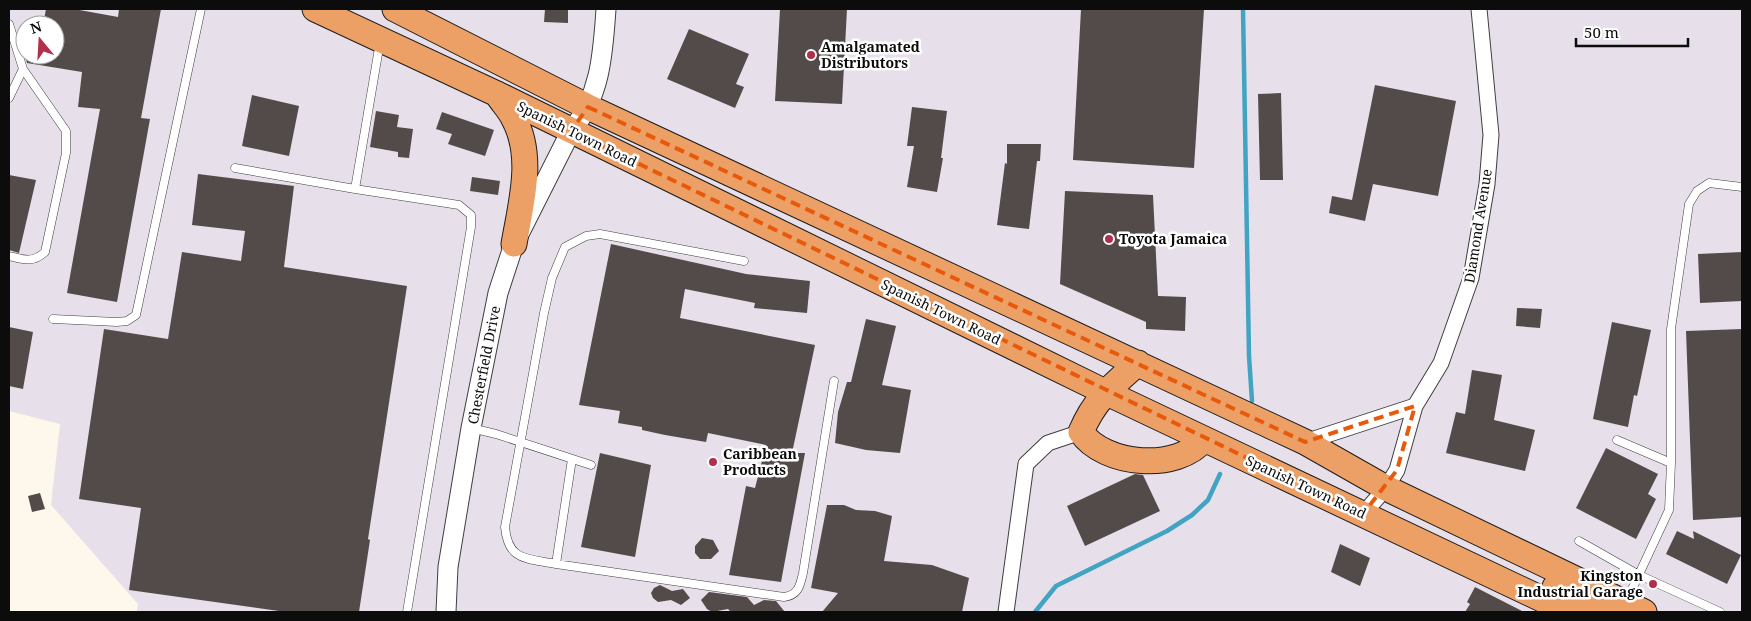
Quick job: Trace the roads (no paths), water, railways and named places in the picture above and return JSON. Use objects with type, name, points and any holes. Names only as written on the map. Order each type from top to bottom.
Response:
[{"type":"highway","name":"Spanish Town Road","points":[[315,9],[497,94],[1105,392],[1568,612]]},
{"type":"highway","points":[[395,9],[588,106],[1305,442],[1386,488],[1635,608]]},
{"type":"highway","points":[[497,94],[513,116],[523,148],[524,184],[514,244]]},
{"type":"highway","points":[[1138,363],[1105,392],[1090,411],[1082,432],[1089,443],[1117,458],[1152,461],[1183,455],[1196,448],[1204,439]]},
{"type":"highway","points":[[1522,554],[1522,568],[1601,612]]},
{"type":"street","name":"Chesterfield Drive","points":[[446,612],[448,566],[471,428],[498,293],[514,244],[571,131],[584,117],[602,62],[606,9]]},
{"type":"street","name":"Diamond Avenue","points":[[1363,514],[1386,488],[1397,470],[1415,406],[1441,363],[1471,278],[1486,193],[1491,135],[1479,9]]},
{"type":"street","points":[[1305,442],[1415,406]]},
{"type":"street","points":[[1006,612],[1026,464],[1048,443],[1082,432]]},
{"type":"lane","points":[[53,319],[127,322],[136,315],[201,9]]},
{"type":"lane","points":[[9,24],[23,68],[66,131],[66,153],[45,252],[37,259],[28,261],[9,256]]},
{"type":"lane","points":[[355,189],[380,40]]},
{"type":"lane","points":[[9,98],[23,68]]},
{"type":"lane","points":[[235,168],[459,205],[471,215],[471,227],[407,612]]},
{"type":"lane","points":[[1635,608],[1639,574],[1669,510],[1671,329],[1689,204],[1697,191],[1709,183],[1742,187]]},
{"type":"lane","points":[[744,261],[600,234],[586,236],[565,247],[554,271],[544,313],[505,527],[506,542],[511,550],[523,558],[556,564],[784,597],[792,596],[799,589],[803,573],[834,380]]},
{"type":"lane","points":[[471,428],[522,442],[591,465]]},
{"type":"lane","points":[[1617,440],[1671,464]]},
{"type":"lane","points":[[556,564],[572,459]]},
{"type":"lane","points":[[1579,541],[1639,574],[1720,612]]},
{"type":"waterway","points":[[1243,9],[1249,356],[1252,401]]},
{"type":"waterway","points":[[1035,612],[1056,586],[1167,531],[1192,515],[1208,500],[1220,474]]},
{"type":"place","name":"Amalgamated Distributors","points":[[811,55]]},
{"type":"place","name":"Toyota Jamaica","points":[[1109,239]]},
{"type":"place","name":"Caribbean Products","points":[[713,462]]},
{"type":"place","name":"Kingston Industrial Garage","points":[[1653,584]]}]
